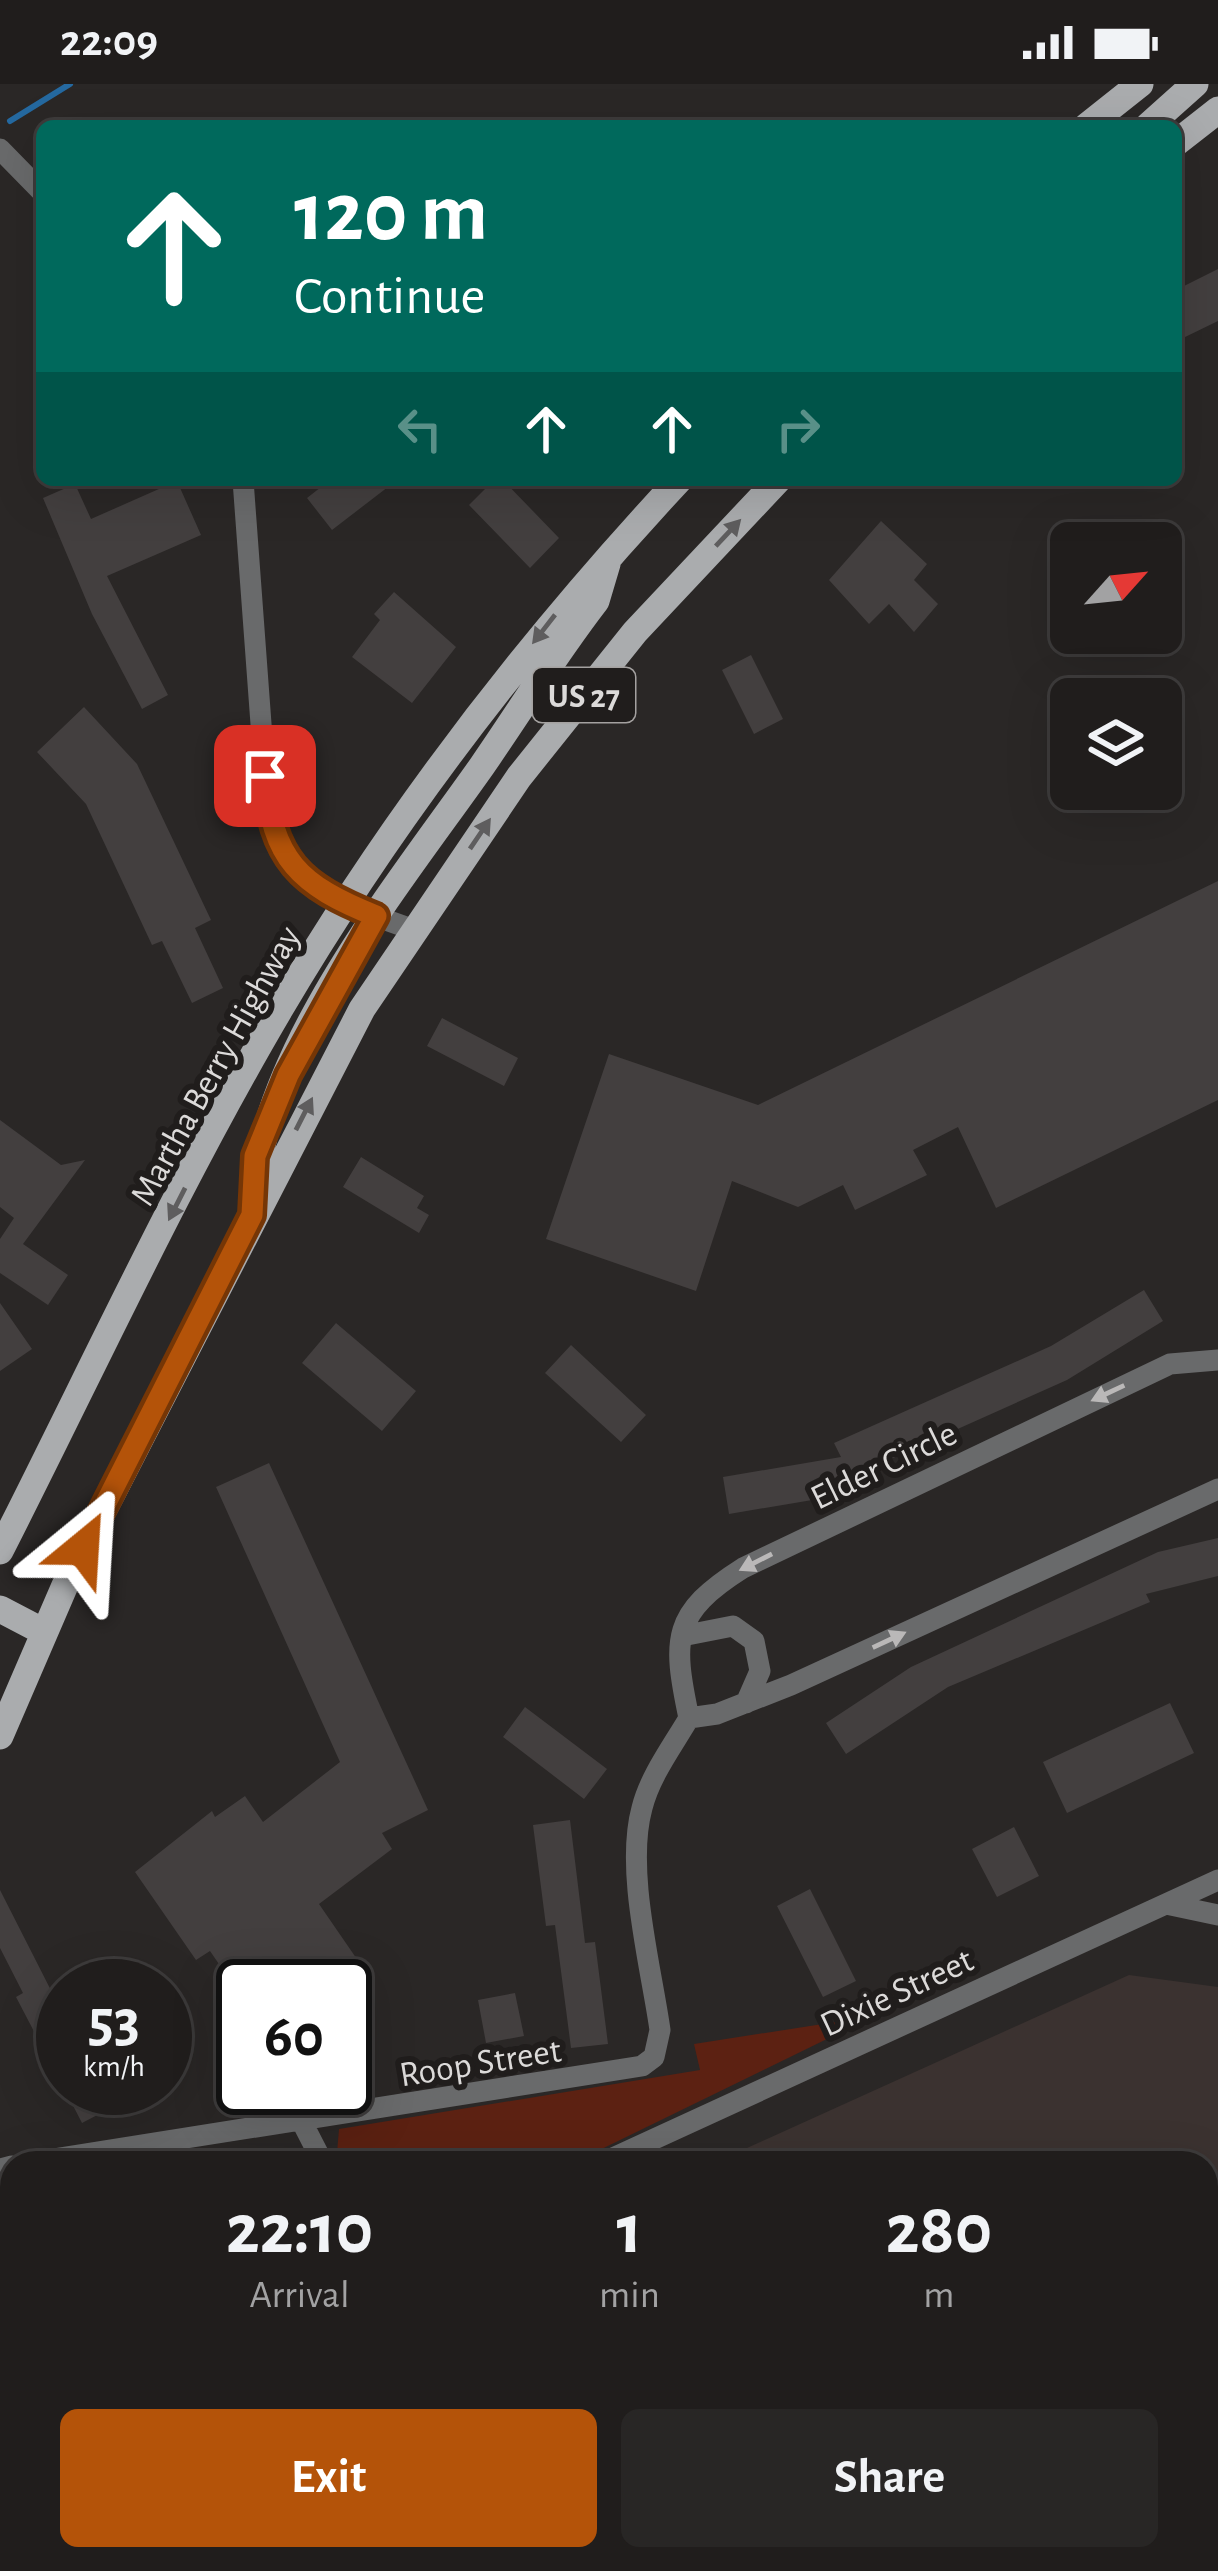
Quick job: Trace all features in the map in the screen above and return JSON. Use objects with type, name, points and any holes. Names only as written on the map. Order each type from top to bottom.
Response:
[{"type":"main road","points":[[1095,120],[1140,84]]},
{"type":"main road","points":[[1155,120],[1195,84]]},
{"type":"main road","points":[[1182,137],[1218,110]]},
{"type":"main road","name":"Martha Berry Highway","points":[[0,1551],[251,1060],[345,904],[459,739],[610,554],[673,486]]},
{"type":"main road","name":"US 27","points":[[0,1736],[44,1632],[325,1073],[414,930],[519,777],[635,632],[772,486]]},
{"type":"main road","points":[[252,1215],[255,1156],[288,1075],[376,916],[596,601],[610,554]]},
{"type":"main road","points":[[0,1609],[44,1632]]},
{"type":"street","points":[[0,149],[36,186]]},
{"type":"street","points":[[244,486],[272,825],[292,869],[345,904],[414,930]]},
{"type":"street","name":"Elder Circle","points":[[682,1636],[689,1607],[743,1568],[1170,1364],[1218,1360]]},
{"type":"street","points":[[746,1703],[760,1671],[754,1641],[744,1630],[719,1625],[682,1636],[680,1673],[689,1718],[746,1703],[1218,1489]]},
{"type":"street","name":"Roop Street","points":[[108,2151],[630,2070],[654,2057],[660,2030],[637,1845],[642,1808],[689,1718]]},
{"type":"street","name":"Dixie Street","points":[[628,2151],[1218,1880]]},
{"type":"street","points":[[1166,1904],[1218,1916]]},
{"type":"street","points":[[302,2122],[317,2151]]},
{"type":"shaded area","points":[[1129,1975],[1218,1987],[1218,2151],[740,2151]]},
{"type":"shaded area","points":[[874,2016],[598,2151],[337,2151],[339,2129],[700,2070],[694,2044]]},
{"type":"building","points":[[1218,269],[1218,321],[1182,339],[1182,287]]},
{"type":"building","points":[[76,486],[91,519],[166,486],[179,486],[201,535],[107,576],[168,695],[142,709],[92,614],[43,498]]},
{"type":"building","points":[[322,486],[389,486],[332,530],[307,498]]},
{"type":"building","points":[[488,486],[509,486],[559,538],[530,568],[469,505]]},
{"type":"building","points":[[881,521],[927,564],[914,580],[938,604],[914,632],[889,604],[869,624],[829,580]]},
{"type":"building","points":[[394,592],[456,647],[412,703],[352,657],[380,620],[374,614]]},
{"type":"building","points":[[751,655],[783,719],[754,734],[722,670]]},
{"type":"building","points":[[84,707],[137,764],[211,920],[195,928],[223,988],[192,1003],[162,941],[152,945],[86,804],[37,752]]},
{"type":"building","points":[[1218,881],[1218,1100],[996,1208],[958,1127],[913,1150],[927,1175],[855,1210],[843,1185],[798,1207],[732,1181],[696,1291],[546,1239],[609,1054],[758,1105]]},
{"type":"building","points":[[442,1018],[518,1058],[504,1086],[427,1046]]},
{"type":"building","points":[[0,1120],[61,1165],[85,1160],[23,1244],[68,1275],[48,1305],[0,1273],[0,1239],[14,1218],[0,1207]]},
{"type":"building","points":[[361,1157],[424,1196],[417,1208],[429,1215],[419,1233],[343,1187]]},
{"type":"building","points":[[1144,1290],[1163,1321],[1067,1380],[828,1487],[830,1497],[729,1514],[723,1477],[841,1457],[834,1443],[1051,1346]]},
{"type":"building","points":[[0,1303],[32,1349],[0,1371]]},
{"type":"building","points":[[336,1323],[416,1391],[382,1431],[302,1363]]},
{"type":"building","points":[[571,1345],[646,1415],[621,1442],[545,1373]]},
{"type":"building","points":[[269,1463],[428,1810],[382,1833],[392,1849],[319,1904],[357,1959],[216,1960],[210,1951],[196,1960],[135,1872],[212,1811],[215,1817],[245,1796],[263,1822],[340,1762],[216,1487]]},
{"type":"building","points":[[1218,1538],[1218,1576],[1146,1594],[1150,1602],[948,1687],[846,1754],[826,1723],[911,1667],[1158,1552]]},
{"type":"building","points":[[1170,1703],[1194,1753],[1067,1813],[1043,1762]]},
{"type":"building","points":[[525,1707],[607,1769],[584,1799],[503,1737]]},
{"type":"building","points":[[570,1820],[585,1943],[595,1942],[608,2044],[571,2048],[555,1925],[546,1926],[533,1825]]},
{"type":"building","points":[[1014,1827],[1039,1876],[997,1897],[972,1849]]},
{"type":"building","points":[[810,1889],[856,1981],[823,1997],[777,1906]]},
{"type":"building","points":[[0,1890],[36,1961],[36,2035],[16,1997],[23,1993],[0,1948]]},
{"type":"building","points":[[515,1993],[524,2036],[486,2043],[478,2000]]},
{"type":"waterway","points":[[10,121],[70,84]]},
{"type":"route","points":[[83,1548],[252,1215],[255,1156],[288,1075],[376,916],[317,889],[292,869],[272,825],[265,776]]}]
